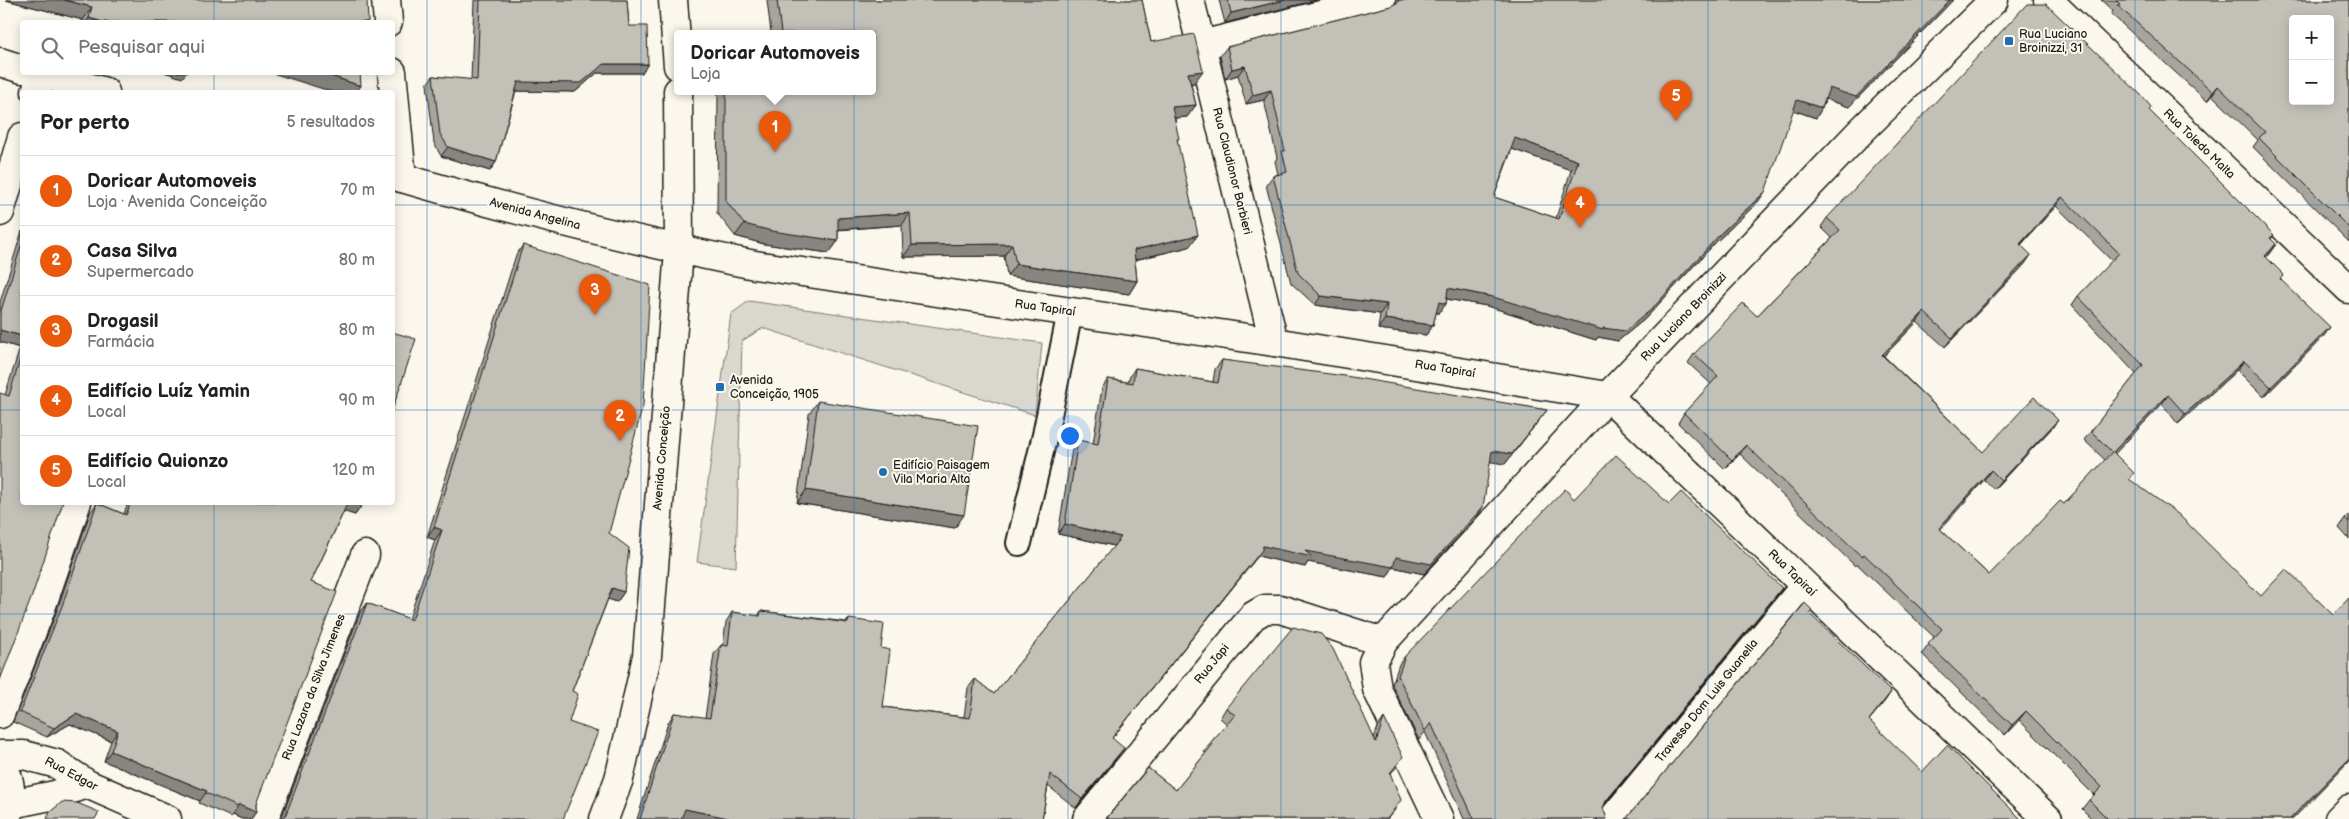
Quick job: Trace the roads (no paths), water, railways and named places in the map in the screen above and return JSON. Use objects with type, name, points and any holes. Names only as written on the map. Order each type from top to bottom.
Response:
[{"type":"street","points":[[386,0],[388,20]]},
{"type":"street","points":[[674,0],[676,30]]},
{"type":"street","name":"Rua Claudionor Barbieri","points":[[1190,0],[1274,342]]},
{"type":"street","points":[[1201,45],[1380,0]]},
{"type":"street","name":"Rua Luciano Broinizzi","points":[[1382,642],[1608,396],[1862,131],[1994,0]]},
{"type":"street","name":"Rua Toledo Malta","points":[[2048,0],[2349,289]]},
{"type":"street","points":[[0,62],[20,71]]},
{"type":"street","points":[[392,75],[393,90]]},
{"type":"street","points":[[34,77],[96,90]]},
{"type":"street","name":"Avenida Conceição","points":[[604,819],[619,779],[647,656],[679,251],[678,95]]},
{"type":"street","points":[[395,134],[397,176]]},
{"type":"street","points":[[0,212],[20,144]]},
{"type":"street","name":"Avenida Angelina","points":[[397,176],[508,208],[679,251]]},
{"type":"street","name":"Rua Tapiraí","points":[[679,251],[755,265],[1274,342],[1608,396],[2048,819]]},
{"type":"street","points":[[1564,388],[1570,399],[1572,434]]},
{"type":"street","points":[[0,714],[37,621],[76,505]]},
{"type":"street","name":"Rua Lazara da Silva Jimenes","points":[[264,819],[365,555]]},
{"type":"street","name":"Rua Japi","points":[[1087,819],[1253,616],[1265,609],[1280,609],[1382,642]]},
{"type":"street","points":[[1382,642],[1373,662],[1377,689],[1439,819]]},
{"type":"street","name":"Rua Edgar","points":[[0,755],[24,755],[42,759],[71,772],[88,784],[167,819]]},
{"type":"street","points":[[0,761],[10,785],[8,812],[88,784]]},
{"type":"street","points":[[2339,819],[2349,808]]},
{"type":"lane","points":[[1020,543],[1045,435],[1070,312]]},
{"type":"lane","name":"Travessa Dom Luis Guanella","points":[[1610,819],[1804,584]]},
{"type":"place","name":"Rua Luciano Broinizzi, 31","points":[[2009,41]]},
{"type":"place","name":"Edifício Quionzo","points":[[1676,121]]},
{"type":"place","name":"Doricar Automoveis","points":[[775,152]]},
{"type":"place","name":"Edifício Luíz Yamin","points":[[1580,228]]},
{"type":"place","name":"Drogasil","points":[[595,315]]},
{"type":"place","name":"Avenida Conceição, 1905","points":[[720,387]]},
{"type":"place","name":"Casa Silva","points":[[620,441]]},
{"type":"place","name":"Edifício Paisagem Vila Maria Alta","points":[[883,472]]}]
